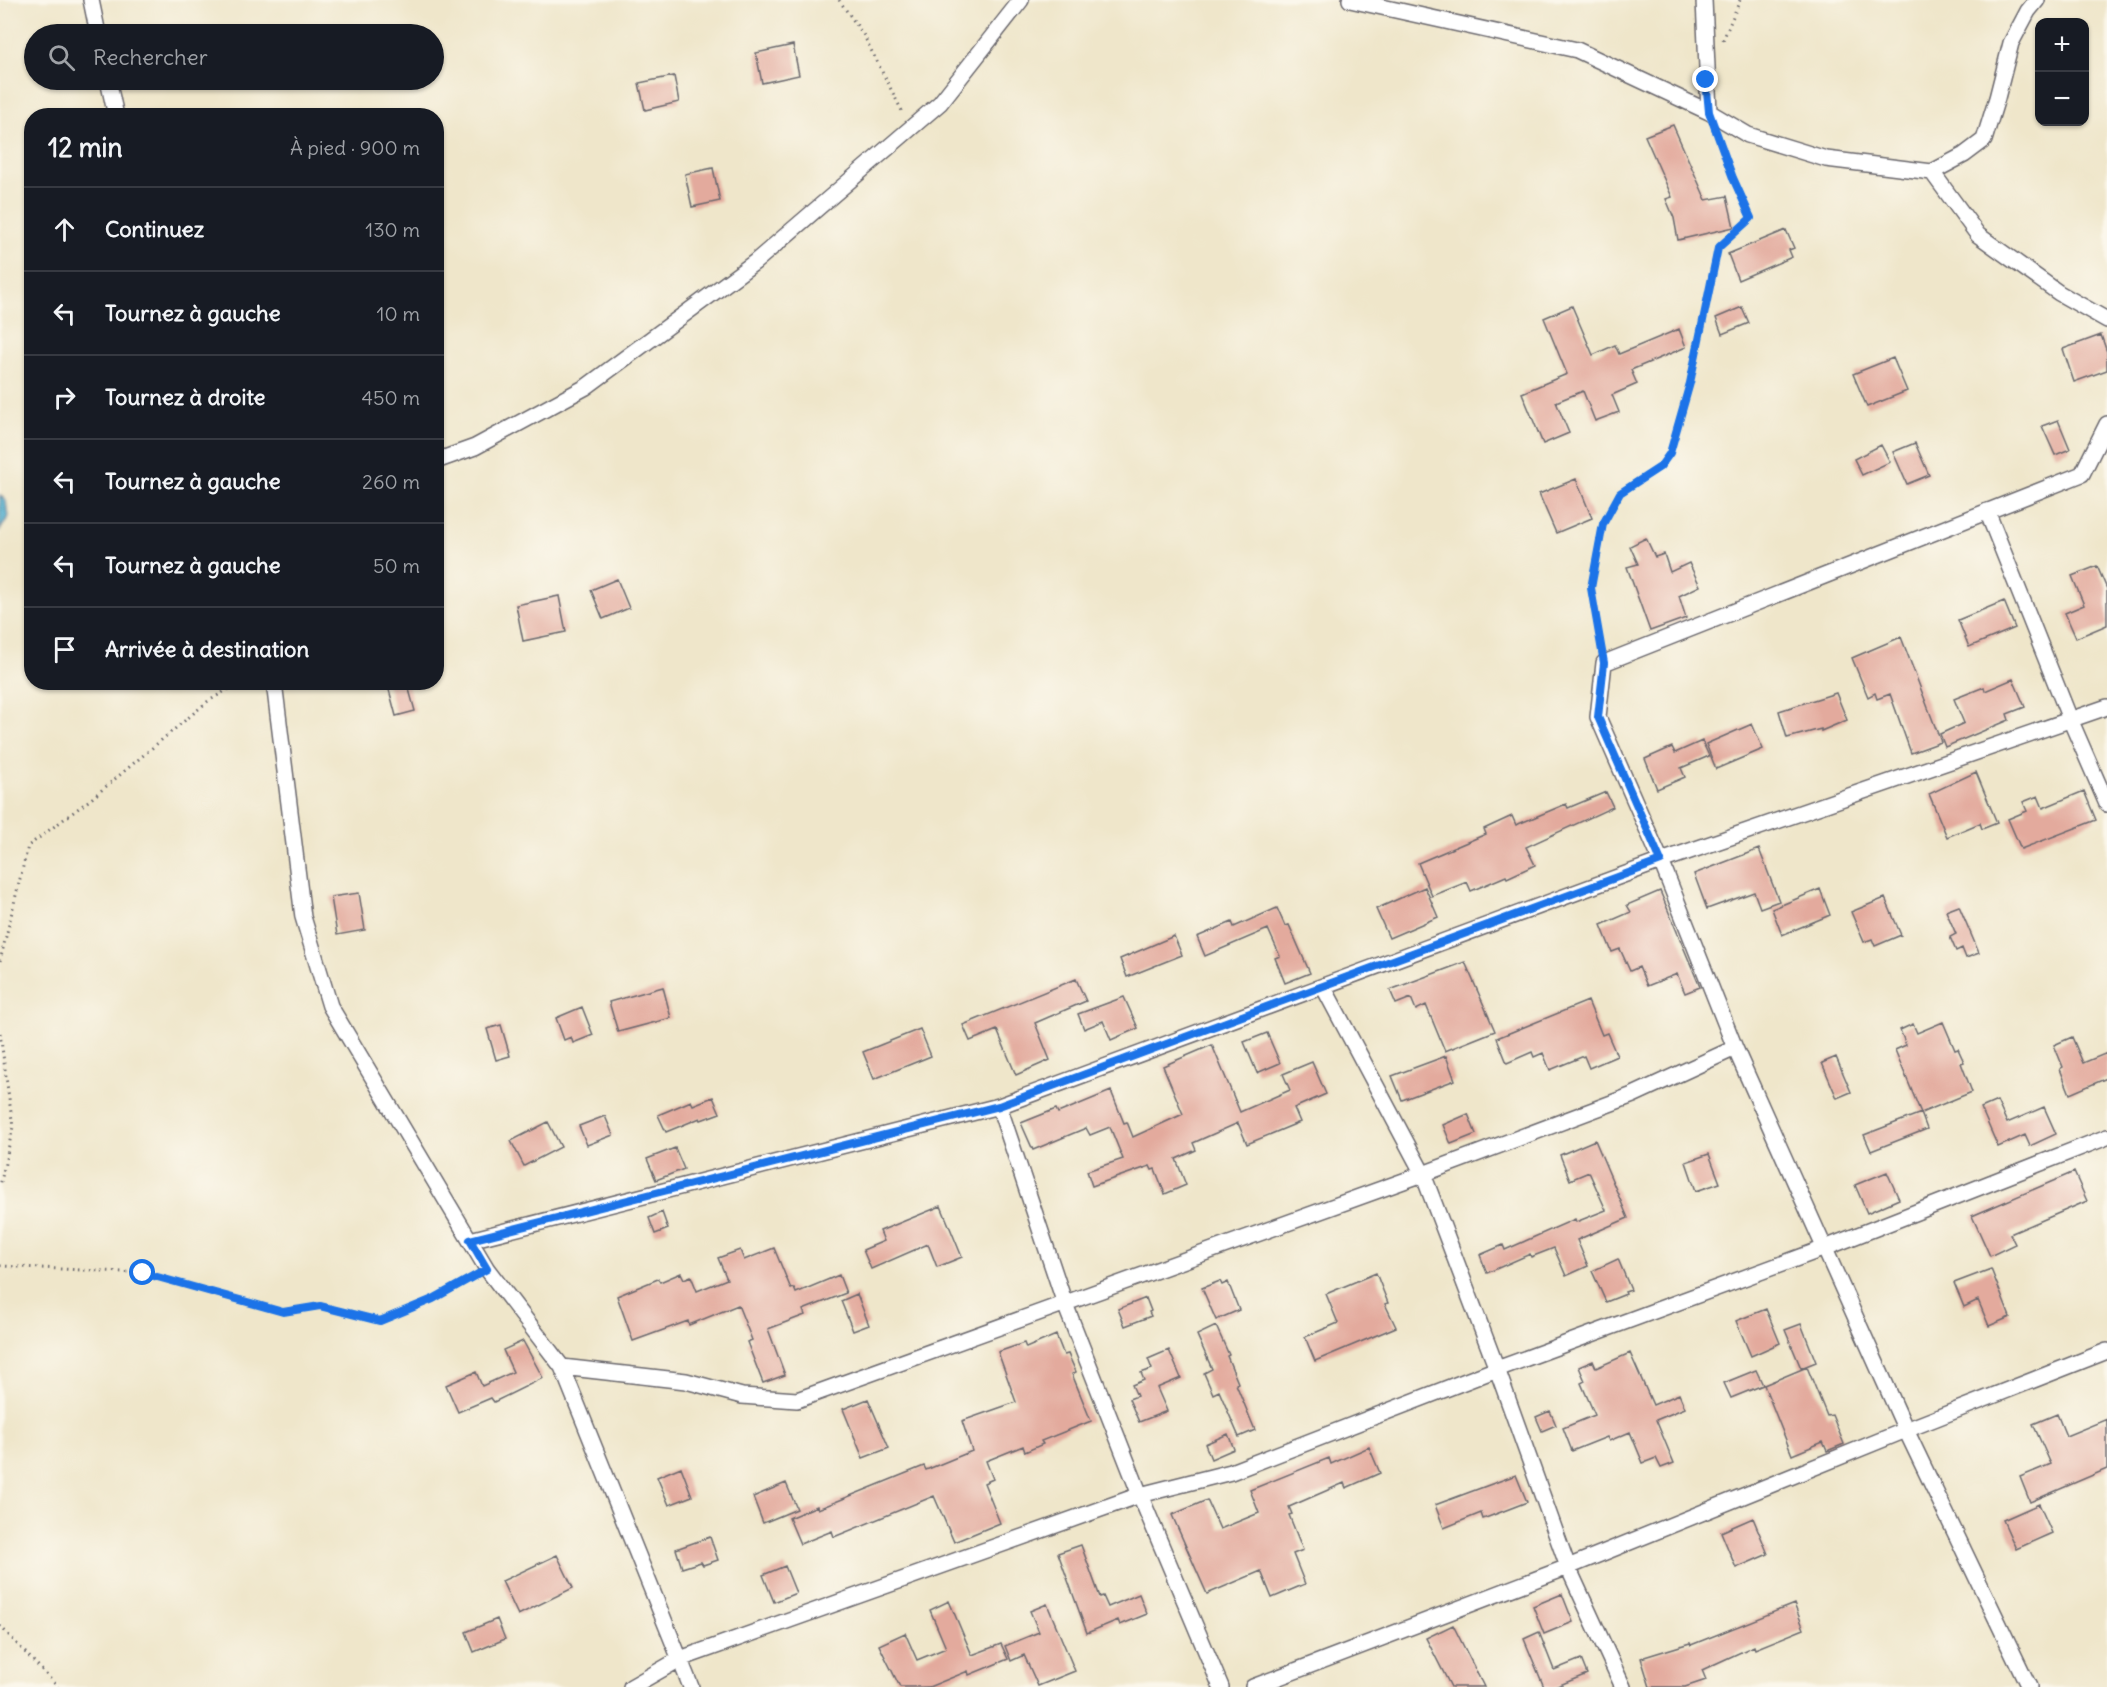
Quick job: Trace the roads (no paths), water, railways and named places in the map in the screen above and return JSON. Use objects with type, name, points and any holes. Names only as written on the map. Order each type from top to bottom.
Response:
[{"type":"street","points":[[90,0],[96,24]]},
{"type":"street","points":[[444,458],[475,447],[586,387],[755,262],[940,103],[1021,0]]},
{"type":"street","points":[[1350,0],[1577,50],[1709,112],[1748,135],[1826,159],[1932,172],[1965,154],[1984,140],[2011,43],[2028,11],[2037,0]]},
{"type":"street","points":[[1704,0],[1709,112]]},
{"type":"street","points":[[110,90],[114,108]]},
{"type":"street","points":[[1932,172],[1978,235],[2059,293],[2107,320]]},
{"type":"street","points":[[2029,1687],[1906,1430],[1734,1048],[1661,861],[1598,717],[1604,663],[2082,474],[2107,424]]},
{"type":"street","points":[[1987,511],[2070,719],[2107,804]]},
{"type":"street","points":[[275,690],[303,917],[330,1006],[487,1269],[562,1367],[691,1687]]},
{"type":"street","points":[[470,1240],[999,1106],[1324,988],[1661,861],[2107,707]]},
{"type":"street","points":[[1324,988],[1423,1174],[1568,1566],[1623,1687]]},
{"type":"street","points":[[562,1367],[686,1381],[742,1396],[797,1400],[1423,1174],[1634,1095],[1734,1048]]},
{"type":"street","points":[[999,1106],[1065,1304],[1140,1495],[1221,1687]]},
{"type":"street","points":[[631,1687],[680,1659],[1140,1495],[1231,1472],[1497,1369],[1825,1248],[2107,1137]]},
{"type":"street","points":[[1253,1687],[1568,1566],[2107,1351]]},
{"type":"water","points":[[0,495],[6,501],[8,517],[0,530]]}]
